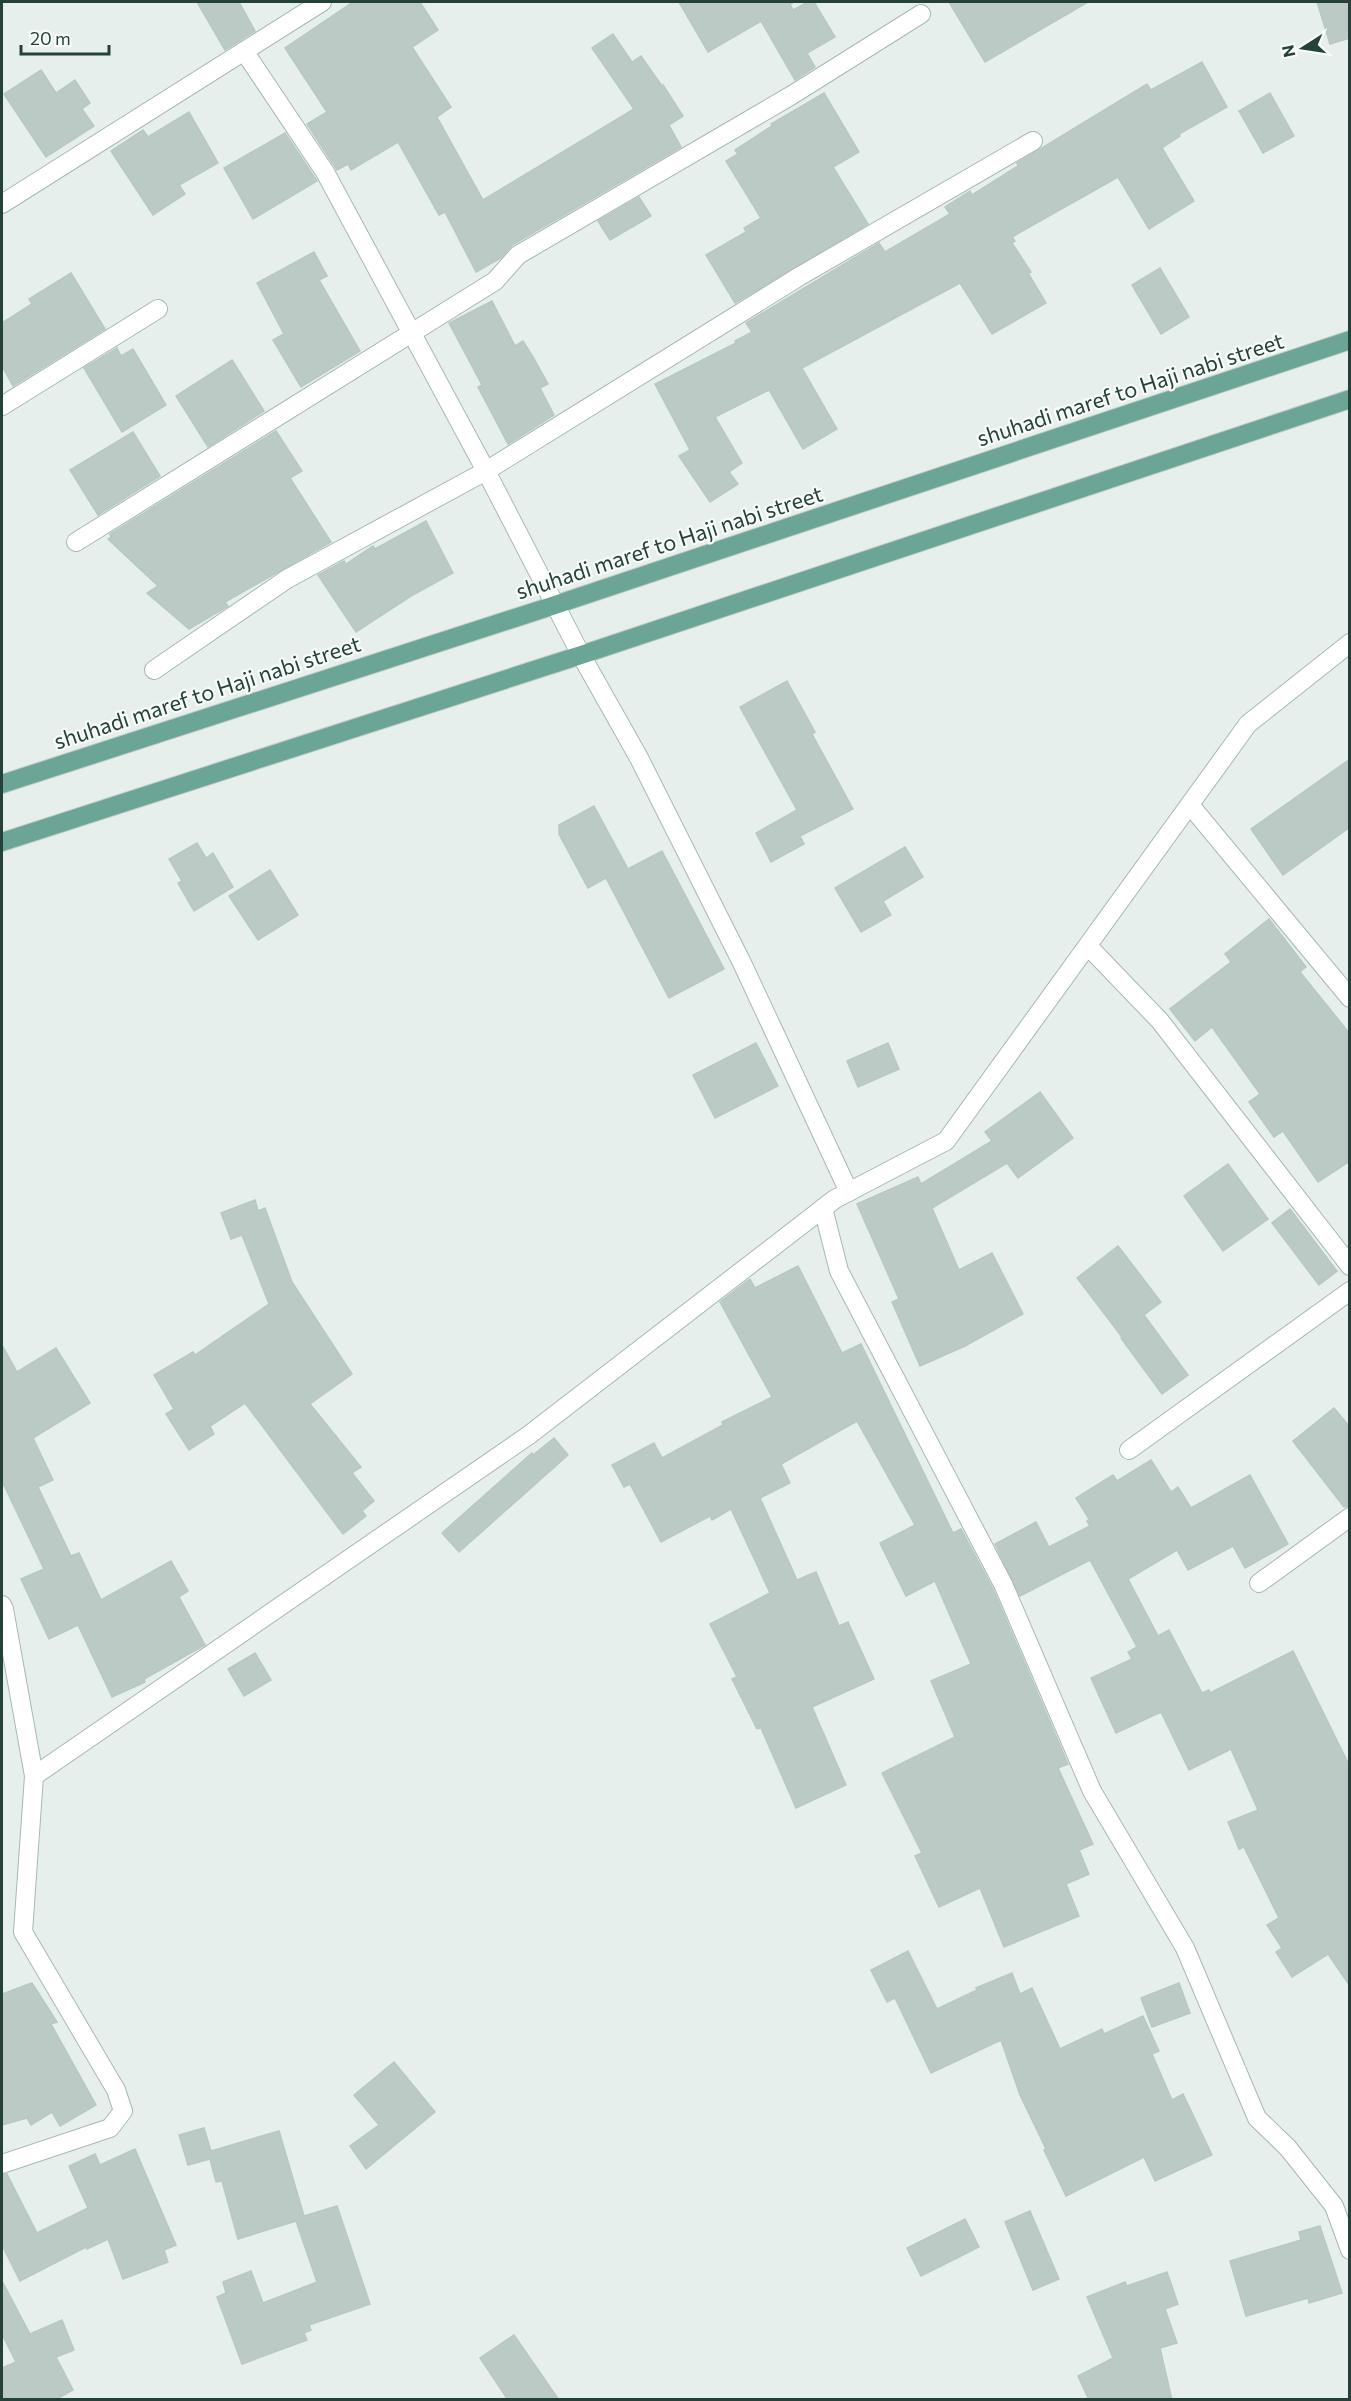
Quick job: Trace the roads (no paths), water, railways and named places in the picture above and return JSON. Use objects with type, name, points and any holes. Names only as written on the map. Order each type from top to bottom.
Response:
[{"type":"main road","name":"shuhadi maref to Haji nabi street","points":[[2,784],[555,605],[1350,340]]},
{"type":"main road","points":[[2,842],[581,655],[1350,399]]},
{"type":"street","points":[[2,204],[322,2]]},
{"type":"street","points":[[76,542],[495,281],[518,255],[792,95],[921,14]]},
{"type":"street","points":[[244,51],[325,172],[486,471],[581,655],[639,758],[742,963],[849,1192]]},
{"type":"street","points":[[154,670],[287,579],[486,471],[801,276],[1034,141]]},
{"type":"street","points":[[2,406],[158,309]]},
{"type":"street","points":[[34,1776],[529,1435],[823,1208],[946,1141],[1248,724],[1350,643]]},
{"type":"street","points":[[1190,805],[1350,999]]},
{"type":"street","points":[[1088,946],[1160,1021],[1350,1266]]},
{"type":"street","points":[[823,1208],[839,1271],[1003,1584],[1092,1791],[1185,1947],[1257,2118],[1288,2148],[1334,2206],[1350,2250]]},
{"type":"street","points":[[1130,1450],[1350,1291]]},
{"type":"street","points":[[1258,1583],[1350,1516]]},
{"type":"street","points":[[2,1605],[34,1776],[23,1932],[116,2090],[123,2111],[110,2128],[2,2164]]}]
